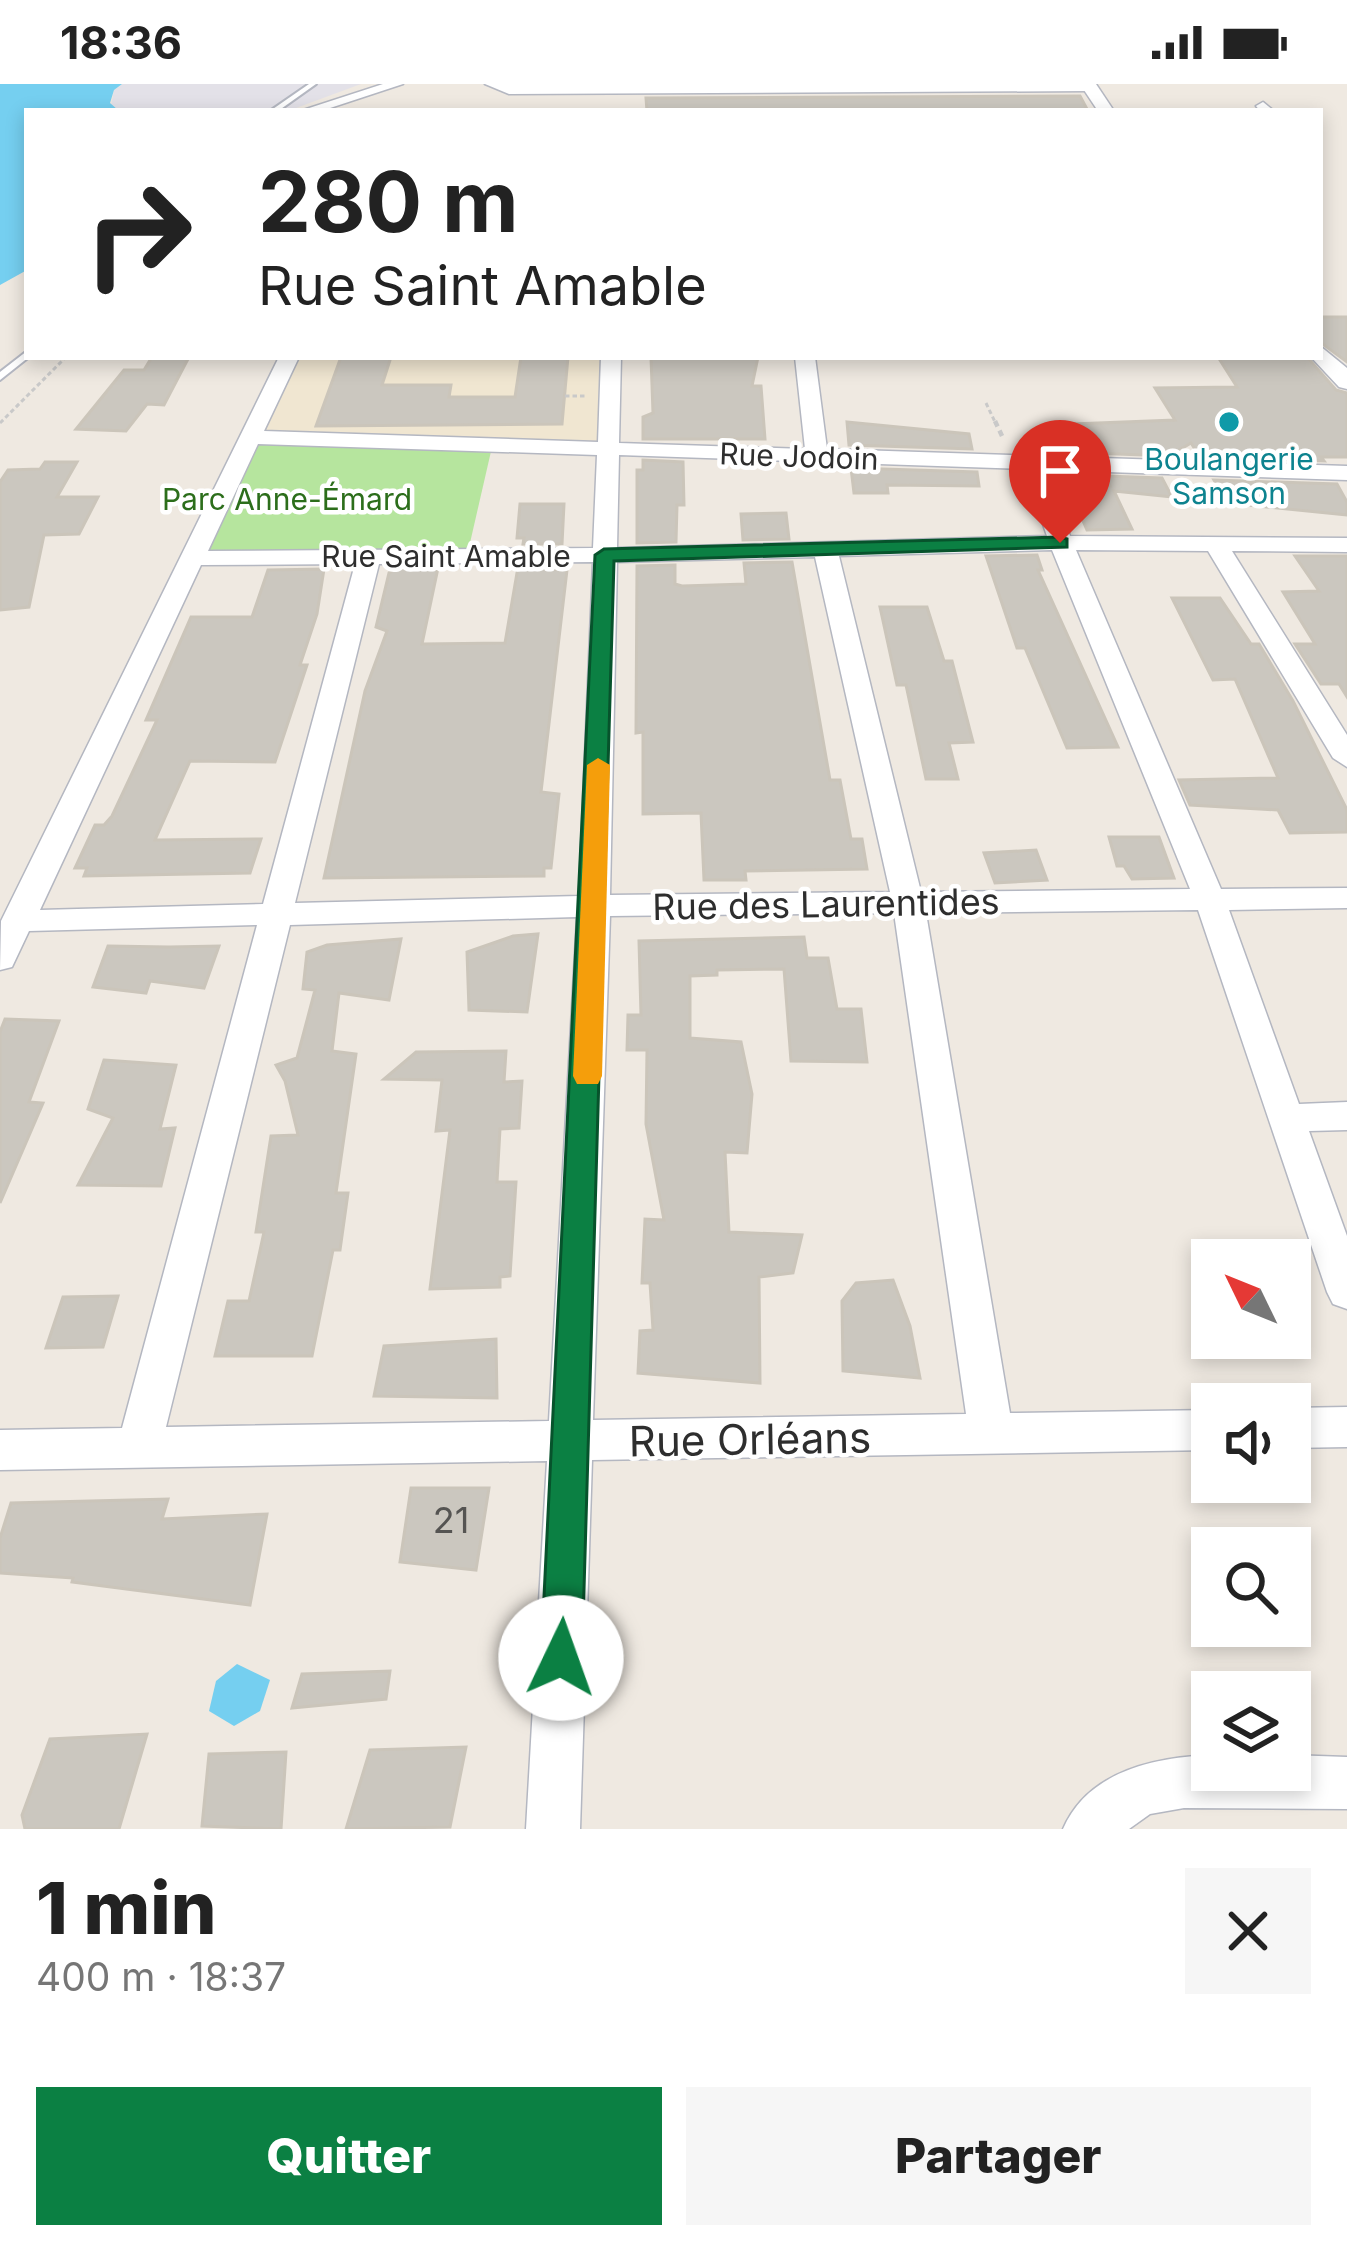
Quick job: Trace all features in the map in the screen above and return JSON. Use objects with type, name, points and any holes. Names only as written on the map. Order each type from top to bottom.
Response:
[{"type":"street","points":[[317,108],[397,84]]},
{"type":"street","points":[[491,84],[509,90],[1088,85]]},
{"type":"street","points":[[1323,356],[1347,382]]},
{"type":"street","points":[[0,959],[289,360]]},
{"type":"street","points":[[553,1829],[594,906],[611,360]]},
{"type":"street","points":[[805,360],[817,457]]},
{"type":"street","name":"Rue Jodoin","points":[[251,437],[1347,472]]},
{"type":"street","points":[[1034,465],[1060,543],[1210,900],[1282,1118],[1347,1292]]},
{"type":"street","name":"Rue Saint Amable","points":[[192,558],[604,555],[1060,543],[1347,545]]},
{"type":"street","points":[[1217,546],[1347,758]]},
{"type":"street","points":[[825,549],[908,903],[991,1434]]},
{"type":"street","points":[[138,1448],[272,914],[369,556]]},
{"type":"street","name":"Rue des Laurentides","points":[[17,921],[594,906],[1347,898]]},
{"type":"street","points":[[1282,1118],[1347,1116]]},
{"type":"street","points":[[1311,1428],[1347,1427]]},
{"type":"street","name":"Rue Orléans","points":[[0,1450],[1191,1430]]},
{"type":"street","points":[[1090,1829],[1145,1789],[1205,1782],[1347,1783]]},
{"type":"lane","points":[[277,108],[313,84]]},
{"type":"lane","points":[[0,377],[24,357]]},
{"type":"path","points":[[0,423],[63,360]]},
{"type":"path","points":[[986,403],[996,419]]},
{"type":"shaded area","points":[[122,84],[361,84],[296,108],[111,108],[114,90]]},
{"type":"shaded area","points":[[288,360],[615,360],[609,449],[251,437]]},
{"type":"green space","name":"Parc Anne-Émard","points":[[251,437],[492,447],[467,556],[192,558]]},
{"type":"water","points":[[0,84],[122,84],[110,103],[116,108],[24,108],[24,272],[0,285]]},
{"type":"water","points":[[237,1664],[270,1680],[260,1711],[234,1726],[209,1711],[216,1681]]},
{"type":"building","points":[[1080,96],[1086,108],[647,108],[646,98]]},
{"type":"building","points":[[1323,317],[1347,317],[1347,362],[1323,344]]},
{"type":"building","points":[[150,360],[187,360],[164,405],[147,404],[126,431],[76,429],[124,370],[144,370]]},
{"type":"building","points":[[340,360],[390,360],[382,385],[451,385],[449,397],[515,397],[521,360],[568,360],[562,424],[316,426]]},
{"type":"building","points":[[651,360],[757,360],[752,386],[761,386],[765,439],[643,439],[643,417],[653,413]]},
{"type":"building","name":"Boulangerie Samson","points":[[1220,360],[1310,360],[1336,390],[1347,393],[1347,457],[1321,457],[1324,461],[1200,457],[1191,443],[1169,456],[1091,453],[1074,424],[1175,420],[1155,388],[1237,387]]},
{"type":"building","points":[[847,422],[969,434],[972,449],[849,445]]},
{"type":"building","points":[[643,460],[683,462],[684,505],[677,505],[676,542],[637,543],[637,470],[643,470]]},
{"type":"building","points":[[45,462],[77,462],[57,497],[98,497],[79,534],[44,535],[29,607],[0,610],[0,482],[8,470],[40,469]]},
{"type":"building","points":[[851,468],[977,472],[979,486],[887,485],[888,493],[854,493]]},
{"type":"building","points":[[1105,476],[1162,478],[1172,497],[1114,491],[1132,529],[1087,530],[1067,484],[1110,486]]},
{"type":"building","points":[[1214,480],[1337,484],[1347,502],[1347,515],[1228,503]]},
{"type":"building","points":[[520,504],[564,504],[562,544],[523,544],[524,538],[517,538]]},
{"type":"building","points":[[786,513],[789,539],[743,540],[741,514]]},
{"type":"building","points":[[1037,555],[1042,570],[1038,570],[1118,747],[1067,748],[1025,648],[1017,648],[986,556]]},
{"type":"building","points":[[1295,556],[1347,556],[1347,697],[1339,684],[1321,684],[1295,644],[1315,644],[1283,592],[1319,591]]},
{"type":"building","points":[[792,562],[830,780],[840,780],[851,839],[862,839],[867,869],[745,871],[746,880],[704,880],[701,813],[643,814],[643,732],[636,733],[637,566],[675,565],[675,584],[682,586],[746,584],[744,563]]},
{"type":"building","points":[[518,567],[567,570],[541,792],[559,794],[551,868],[544,868],[544,876],[324,878],[365,691],[387,631],[376,627],[389,573],[396,568],[438,568],[422,644],[505,643]]},
{"type":"building","points":[[324,569],[317,614],[300,665],[307,665],[275,762],[190,761],[155,840],[261,839],[250,873],[84,876],[87,868],[75,868],[95,825],[104,825],[112,816],[157,720],[146,720],[191,617],[252,617],[268,570]]},
{"type":"building","points":[[1172,598],[1220,598],[1251,644],[1259,644],[1347,810],[1347,832],[1290,833],[1278,810],[1190,805],[1179,780],[1278,778],[1235,679],[1213,680]]},
{"type":"building","points":[[880,607],[927,607],[944,661],[952,661],[973,742],[949,743],[958,779],[926,779],[906,685],[897,685]]},
{"type":"building","points":[[1109,837],[1159,837],[1174,878],[1132,879],[1124,866],[1117,866]]},
{"type":"building","points":[[1036,850],[1047,880],[995,883],[984,853]]},
{"type":"building","points":[[538,934],[527,1012],[469,1010],[467,952],[513,936]]},
{"type":"building","points":[[804,937],[807,958],[828,958],[837,1009],[861,1009],[867,1062],[791,1061],[784,969],[717,970],[717,975],[690,976],[690,1038],[741,1042],[752,1094],[747,1153],[725,1152],[729,1232],[802,1235],[793,1273],[759,1277],[760,1383],[638,1373],[640,1331],[653,1330],[650,1283],[642,1283],[645,1219],[664,1220],[646,1124],[647,1050],[627,1050],[628,1015],[641,1015],[639,941]]},
{"type":"building","points":[[401,939],[389,1000],[339,993],[332,1051],[356,1054],[336,1193],[348,1193],[340,1250],[333,1250],[312,1356],[215,1356],[228,1301],[249,1301],[264,1232],[256,1232],[271,1136],[298,1135],[285,1081],[276,1065],[297,1058],[315,990],[303,989],[307,952],[327,945]]},
{"type":"building","points":[[108,946],[219,946],[204,988],[150,981],[146,993],[93,987]]},
{"type":"building","points":[[5,1019],[59,1021],[29,1102],[43,1103],[0,1203],[0,1032]]},
{"type":"building","points":[[506,1051],[504,1082],[522,1081],[519,1128],[500,1129],[497,1182],[516,1182],[510,1276],[500,1277],[500,1287],[430,1289],[450,1130],[436,1131],[442,1080],[384,1079],[416,1052]]},
{"type":"building","points":[[104,1060],[176,1065],[160,1129],[175,1128],[161,1186],[78,1185],[113,1118],[88,1109]]},
{"type":"building","points":[[893,1280],[910,1326],[920,1378],[843,1371],[842,1301],[856,1283]]},
{"type":"building","points":[[118,1296],[103,1347],[46,1348],[63,1297]]},
{"type":"building","points":[[496,1339],[497,1398],[374,1396],[384,1346]]},
{"type":"building","points":[[411,1488],[489,1488],[476,1570],[400,1562]]},
{"type":"building","points":[[168,1499],[162,1519],[267,1514],[250,1605],[72,1582],[73,1578],[0,1573],[0,1538],[11,1503]]},
{"type":"building","points":[[390,1671],[386,1699],[292,1708],[302,1674]]},
{"type":"building","points":[[147,1734],[119,1829],[25,1829],[22,1815],[50,1739]]},
{"type":"building","points":[[466,1747],[450,1827],[346,1829],[370,1750]]},
{"type":"building","points":[[286,1752],[281,1829],[202,1826],[209,1754]]},
{"type":"slow traffic","points":[[587,1076],[598,765]]},
{"type":"place","name":"Boulangerie Samson","points":[[1229,422]]},
{"type":"route","points":[[561,1658],[594,906],[604,555],[1060,543]]}]
